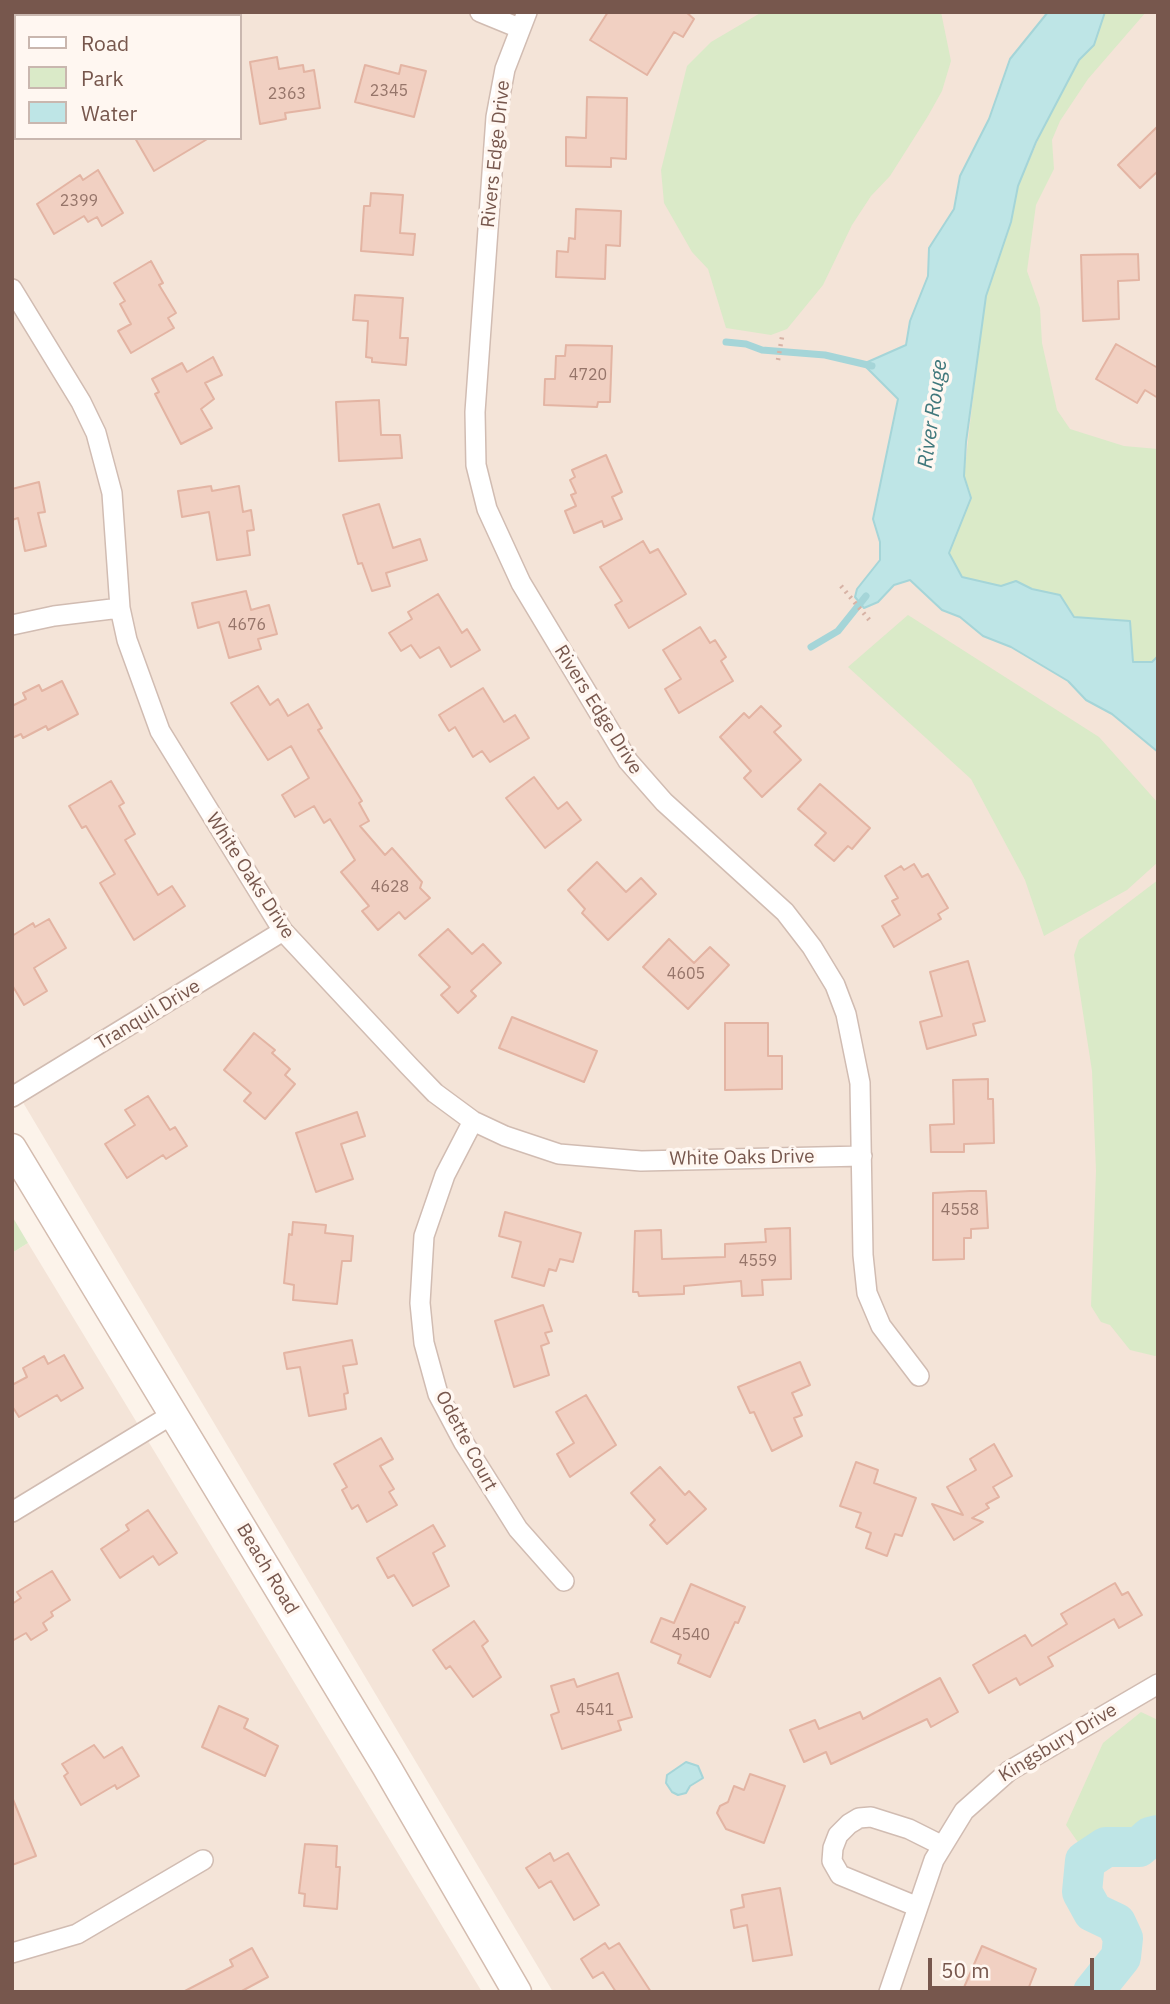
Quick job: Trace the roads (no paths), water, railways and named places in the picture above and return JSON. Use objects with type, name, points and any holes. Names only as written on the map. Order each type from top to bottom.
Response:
[{"type":"street","points":[[480,12],[523,20]]},
{"type":"street","name":"Rivers Edge Drive","points":[[523,20],[505,69],[496,117],[475,412],[476,465],[487,509],[521,583],[628,761],[664,802],[785,912],[812,947],[835,985],[846,1014],[857,1063],[864,1275],[867,1293],[881,1326],[919,1376]]},
{"type":"street","name":"White Oaks Drive","points":[[12,289],[81,402],[96,433],[111,493],[120,608],[136,671],[160,731],[283,931],[320,974],[435,1093],[473,1121],[532,1146],[589,1159],[640,1161],[862,1156]]},
{"type":"street","points":[[12,625],[54,616],[120,608]]},
{"type":"street","name":"Tranquil Drive","points":[[12,1097],[283,931]]},
{"type":"street","name":"Odette Court","points":[[473,1121],[445,1175],[424,1236],[420,1303],[424,1342],[439,1394],[464,1443],[518,1529],[564,1581]]},
{"type":"street","name":"Beach Road","points":[[12,1148],[386,1766],[517,1992]]},
{"type":"street","points":[[12,1512],[173,1414]]},
{"type":"street","name":"Kingsbury Drive","points":[[889,1992],[941,1845],[964,1811],[994,1781],[1158,1684]]},
{"type":"street","points":[[918,1907],[840,1875],[832,1861],[833,1848],[838,1835],[849,1824],[859,1818],[871,1817],[909,1829],[941,1845]]},
{"type":"street","points":[[12,1953],[77,1934],[202,1860]]},
{"type":"water","points":[[1048,12],[1105,12],[1094,45],[1079,60],[1036,142],[1018,186],[1011,222],[986,296],[966,442],[964,476],[971,498],[949,553],[962,577],[1001,586],[1016,581],[1032,589],[1060,595],[1074,617],[1130,621],[1133,662],[1152,662],[1158,656],[1158,752],[1112,714],[1086,700],[1068,681],[1011,647],[983,636],[960,617],[942,610],[910,580],[894,585],[878,602],[864,608],[855,597],[857,589],[880,560],[880,542],[873,519],[898,399],[863,364],[906,345],[910,321],[928,276],[929,248],[954,209],[960,176],[989,119],[1010,59]]},
{"type":"water","points":[[686,1762],[698,1766],[703,1778],[690,1786],[686,1793],[678,1795],[672,1792],[666,1783],[667,1775]]},
{"type":"waterway","points":[[726,342],[746,344],[762,350],[825,355],[872,366]]},
{"type":"waterway","points":[[811,647],[838,631],[866,596]]},
{"type":"waterway","name":"River Rouge","points":[[1093,1992],[1121,1957],[1123,1938],[1116,1923],[1093,1912],[1082,1892],[1085,1861],[1106,1847],[1139,1847],[1150,1837],[1158,1835]]}]
